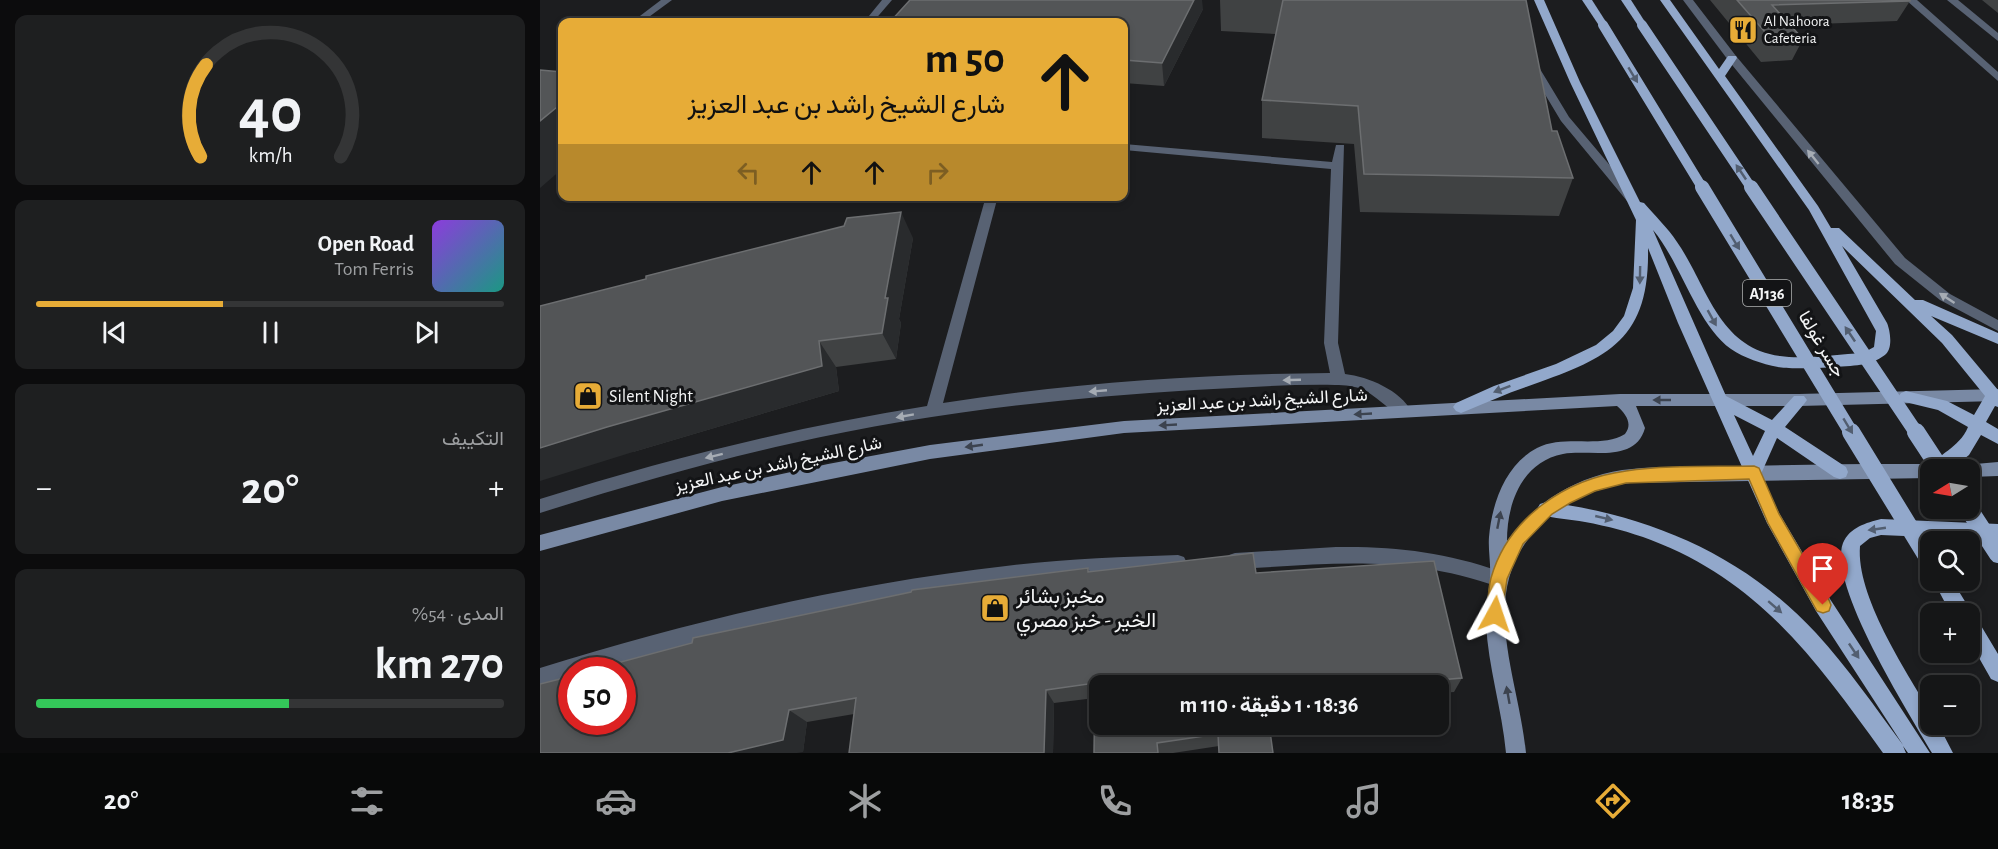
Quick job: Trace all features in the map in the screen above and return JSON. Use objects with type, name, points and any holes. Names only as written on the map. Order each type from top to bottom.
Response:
[{"type":"main road","points":[[1539,0],[1579,90],[1641,216],[1773,518],[1792,555],[1823,605],[1920,753]]},
{"type":"main road","name":"جسر غولفا","points":[[1587,0],[1920,545]]},
{"type":"main road","name":"جسر غولفا","points":[[1626,0],[1932,459]]},
{"type":"main road","points":[[1633,200],[1672,243],[1714,323],[1734,344],[1756,355],[1780,362],[1865,359],[1881,350],[1883,343],[1880,322],[1814,209],[1665,0]]},
{"type":"main road","points":[[1720,76],[1732,58]]},
{"type":"main road","points":[[1814,209],[1863,261],[1964,357],[1996,397],[1977,424],[1963,450],[1952,459]]},
{"type":"main road","points":[[1461,408],[1498,390],[1573,363],[1605,346],[1618,335],[1628,322],[1639,296],[1641,216]]},
{"type":"main road","points":[[1894,290],[1935,313],[1998,339]]},
{"type":"main road","points":[[1906,397],[1942,405],[1998,437]]},
{"type":"main road","name":"شارع الشيخ راشد بن عبد العزيز","points":[[540,543],[722,494],[828,471],[930,452],[1125,427],[1620,400],[1721,401],[1996,397]]},
{"type":"main road","points":[[1516,753],[1496,627],[1495,602],[1499,579],[1497,537],[1504,500],[1515,477],[1526,463],[1549,450],[1563,447],[1622,444],[1631,439],[1636,432],[1637,424],[1634,414],[1620,400]]},
{"type":"main road","points":[[1754,472],[1774,428],[1799,400]]},
{"type":"main road","points":[[1721,401],[1774,428],[1840,471]]},
{"type":"main road","points":[[1980,470],[1998,469]]},
{"type":"main road","points":[[1499,579],[1517,539],[1546,509],[1592,485],[1626,477],[1754,472],[1920,471]]},
{"type":"main road","points":[[1546,509],[1594,515],[1647,530],[1680,543],[1745,582],[1807,637],[1835,670],[1896,753]]},
{"type":"main road","points":[[1975,519],[1998,554]]},
{"type":"main road","points":[[1943,753],[1862,607],[1848,557],[1850,545],[1857,536],[1867,530],[1881,527],[1998,532]]},
{"type":"main road","points":[[1980,642],[1998,672]]},
{"type":"street","points":[[642,18],[667,0]]},
{"type":"street","points":[[871,18],[887,0]]},
{"type":"street","points":[[1688,0],[1732,58],[1899,261],[1945,297],[1998,326]]},
{"type":"street","points":[[1911,0],[1998,78]]},
{"type":"street","points":[[1953,0],[1998,38]]},
{"type":"street","points":[[1528,53],[1539,79],[1565,119],[1633,200]]},
{"type":"street","points":[[1128,147],[1337,166]]},
{"type":"street","points":[[1339,378],[1331,343],[1337,166],[1340,147]]},
{"type":"street","points":[[933,411],[992,201]]},
{"type":"street","points":[[540,506],[706,458],[790,439],[933,411],[1122,389],[1339,378],[1369,385],[1394,401],[1404,412]]},
{"type":"street","points":[[1219,561],[1374,555],[1405,556],[1436,561],[1499,579]]},
{"type":"street","points":[[540,678],[666,641],[752,619],[922,585],[1089,567],[1196,562]]},
{"type":"building","points":[[910,0],[1194,0],[1162,63],[1128,60],[1128,18],[894,18]]},
{"type":"building","points":[[1283,0],[1526,0],[1552,131],[1557,131],[1573,178],[1364,174],[1358,106],[1262,100]]},
{"type":"building","points":[[1737,0],[1910,1],[1772,5],[1803,39],[1772,40]]},
{"type":"building","points":[[540,70],[558,72],[558,106],[540,121]]},
{"type":"building","points":[[901,212],[885,298],[888,298],[882,333],[819,341],[822,366],[540,448],[540,306],[646,279],[646,276],[844,226],[847,218]]},
{"type":"building","points":[[1253,553],[1256,573],[1434,561],[1462,678],[1449,679],[1449,675],[1089,675],[1089,684],[1046,690],[1044,753],[849,753],[856,698],[789,710],[783,740],[728,753],[540,753],[540,684],[558,680],[558,735],[636,735],[636,658],[692,643],[693,638],[912,590],[1088,568],[1088,572]]},
{"type":"building","points":[[1094,735],[1211,735],[1157,743],[1158,753],[1094,753]]},
{"type":"building","points":[[1218,735],[1271,735],[1273,753],[1219,753]]},
{"type":"place","name":"Al Nahoora Cafeteria","points":[[1743,30]]},
{"type":"place","name":"Silent Night","points":[[588,396]]},
{"type":"place","name":"مخبز بشائر الخير - خبز مصري","points":[[995,608]]},
{"type":"route","points":[[1495,614],[1499,579],[1517,539],[1546,509],[1564,499],[1592,485],[1626,477],[1754,472],[1773,518],[1792,555],[1823,605]]}]
